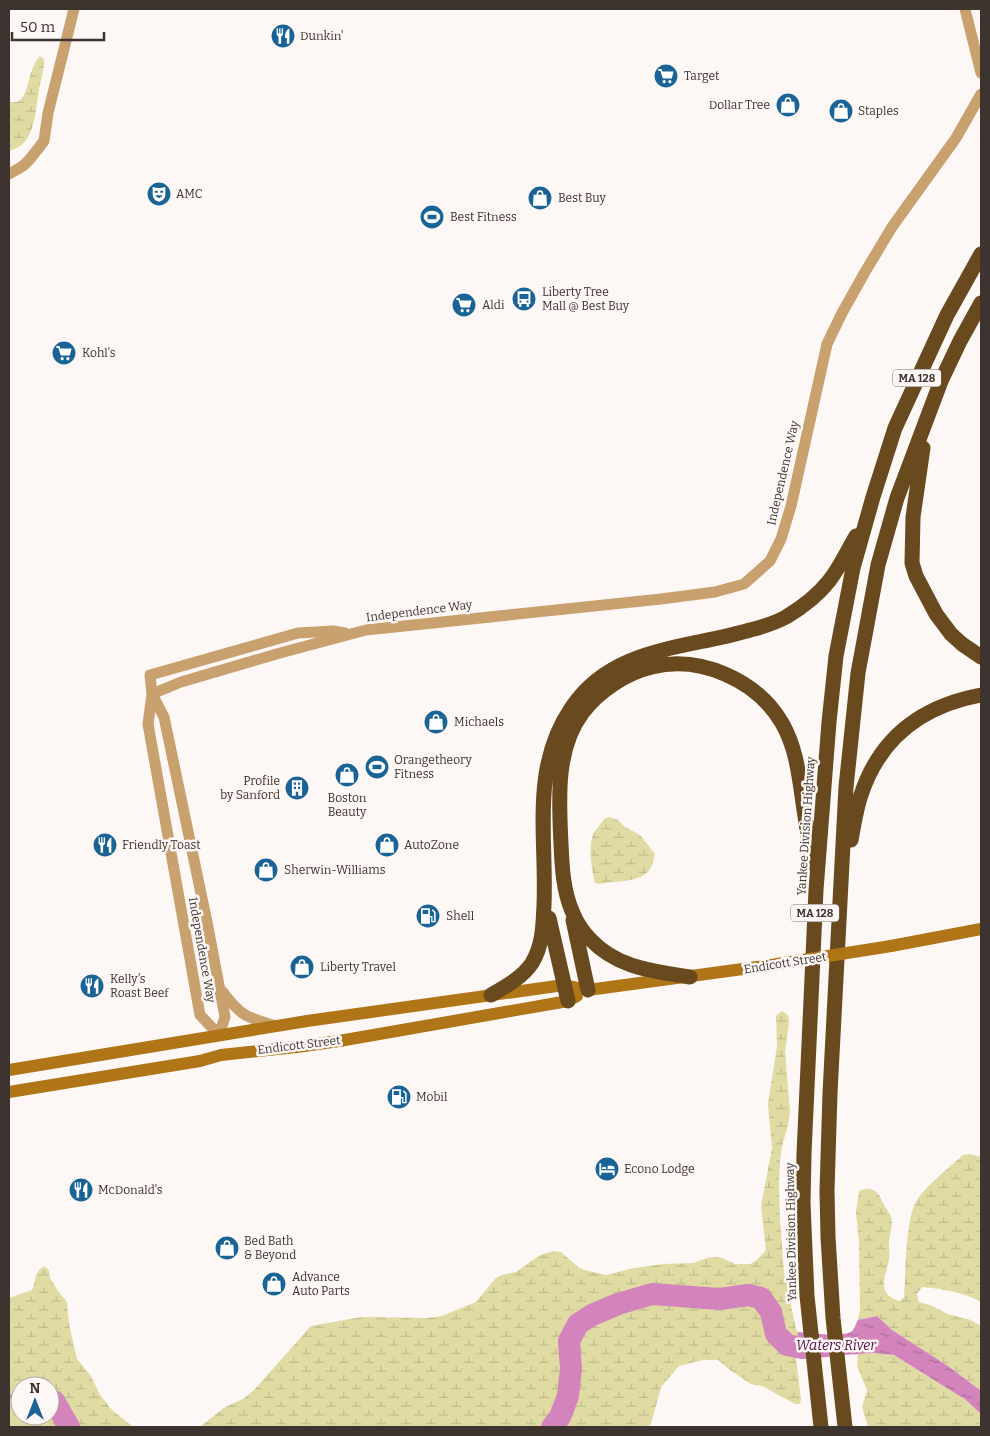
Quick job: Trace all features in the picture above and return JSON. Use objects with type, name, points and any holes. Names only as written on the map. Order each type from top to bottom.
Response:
[{"type":"highway","name":"Yankee Division Highway","points":[[821,1427],[808,1320],[804,1222],[805,1110],[816,890],[836,656],[853,568],[895,428],[947,315],[981,254]]},
{"type":"highway","name":"MA 128","points":[[845,1427],[833,1318],[828,1237],[828,1141],[846,787],[858,673],[878,565],[897,498],[941,381],[981,303]]},
{"type":"highway","points":[[927,416],[913,517],[912,563],[919,583],[936,614],[957,639],[981,657]]},
{"type":"highway","points":[[491,995],[506,986],[531,964],[538,950],[542,935],[544,894],[542,812],[546,771],[554,740],[561,723],[572,705],[586,689],[618,665],[641,656],[739,634],[784,618],[813,597],[829,581],[842,562],[869,510]]},
{"type":"highway","points":[[588,990],[562,863],[560,784],[564,759],[571,735],[583,712],[615,683],[632,674],[652,667],[690,664],[724,673],[738,680],[769,704],[782,722],[795,756],[816,890]]},
{"type":"highway","points":[[841,888],[860,796],[870,772],[887,746],[899,732],[919,717],[936,708],[965,698],[981,695]]},
{"type":"highway","points":[[544,894],[568,1001]]},
{"type":"highway","points":[[571,910],[580,928],[612,958],[644,969],[690,977]]},
{"type":"main road","name":"Endicott Street","points":[[9,1070],[369,1011],[564,985],[588,990],[690,977],[891,946],[981,929]]},
{"type":"main road","name":"Endicott Street","points":[[9,1092],[200,1061],[221,1055],[331,1042],[568,1001],[588,990]]},
{"type":"main road","points":[[219,1035],[221,1055]]},
{"type":"street","points":[[9,174],[27,163],[44,141],[48,113],[74,9]]},
{"type":"street","points":[[965,9],[981,72]]},
{"type":"street","name":"Independence Way","points":[[152,694],[190,679],[366,630],[715,592],[744,584],[770,561],[782,539],[828,344],[838,321],[892,227],[956,138],[981,94]]},
{"type":"street","name":"Independence Way","points":[[152,694],[164,717],[220,987],[225,1017],[219,1035],[200,1015],[148,724],[152,694],[150,675],[298,633],[333,631],[352,634]]},
{"type":"street","name":"Independence Way","points":[[220,987],[236,1009],[251,1019],[276,1026]]},
{"type":"green space","points":[[40,56],[44,59],[44,67],[33,126],[25,142],[18,148],[9,151],[9,102],[21,100],[33,67]]},
{"type":"green space","points":[[609,817],[618,820],[625,827],[640,835],[655,854],[651,867],[643,876],[602,884],[595,883],[591,859],[593,835],[604,819]]},
{"type":"green space","points":[[782,1011],[788,1015],[789,1023],[785,1052],[790,1111],[780,1161],[780,1220],[784,1272],[798,1332],[796,1359],[800,1404],[795,1404],[762,1386],[751,1384],[718,1360],[703,1360],[679,1366],[661,1387],[651,1424],[647,1427],[200,1427],[225,1407],[243,1399],[253,1391],[311,1326],[361,1317],[428,1318],[442,1316],[476,1302],[495,1279],[501,1275],[516,1272],[540,1255],[554,1251],[561,1252],[578,1267],[606,1275],[634,1268],[663,1264],[693,1263],[714,1257],[722,1258],[735,1264],[750,1264],[756,1261],[766,1250],[761,1206],[772,1148],[768,1104],[777,1046],[776,1016]]},
{"type":"green space","points":[[970,1154],[981,1157],[981,1302],[960,1293],[922,1287],[917,1294],[919,1302],[948,1314],[971,1320],[981,1326],[981,1391],[948,1366],[892,1330],[877,1316],[858,1320],[860,1309],[859,1242],[856,1213],[859,1191],[871,1189],[877,1193],[891,1216],[889,1257],[884,1286],[889,1296],[900,1301],[904,1297],[908,1235],[912,1211],[916,1202],[944,1171],[963,1155]]},
{"type":"green space","points":[[45,1266],[49,1271],[50,1278],[67,1302],[69,1324],[77,1359],[91,1376],[100,1395],[112,1410],[133,1427],[9,1427],[9,1298],[32,1290],[39,1271]]},
{"type":"green space","points":[[858,1354],[894,1355],[966,1400],[981,1414],[981,1427],[868,1427],[862,1407],[867,1390],[857,1366]]},
{"type":"water","points":[[877,1316],[892,1330],[948,1366],[981,1391],[981,1414],[966,1400],[894,1355],[874,1353],[796,1358],[798,1332],[848,1333],[853,1330],[858,1320]]},
{"type":"waterway","name":"Waters River","points":[[552,1427],[560,1417],[568,1396],[571,1369],[569,1341],[578,1324],[592,1315],[618,1304],[652,1294],[720,1299],[748,1295],[761,1298],[771,1312],[776,1334],[787,1345],[802,1348],[826,1346]]},
{"type":"waterway","name":"Waters River","points":[[60,1411],[69,1427]]},
{"type":"place","name":"Dunkin'","points":[[283,36]]},
{"type":"place","name":"Target","points":[[666,76]]},
{"type":"place","name":"Dollar Tree","points":[[788,105]]},
{"type":"place","name":"Staples","points":[[841,111]]},
{"type":"place","name":"AMC","points":[[159,194]]},
{"type":"place","name":"Best Buy","points":[[540,198]]},
{"type":"place","name":"Best Fitness","points":[[432,217]]},
{"type":"place","name":"Liberty Tree Mall @ Best Buy","points":[[524,299]]},
{"type":"place","name":"Aldi","points":[[464,305]]},
{"type":"place","name":"Kohl's","points":[[64,353]]},
{"type":"place","name":"Michaels","points":[[436,722]]},
{"type":"place","name":"Orangetheory Fitness","points":[[377,767]]},
{"type":"place","name":"Boston Beauty","points":[[347,775]]},
{"type":"place","name":"Profile by Sanford","points":[[297,788]]},
{"type":"place","name":"Friendly Toast","points":[[105,845]]},
{"type":"place","name":"AutoZone","points":[[387,845]]},
{"type":"place","name":"Sherwin-Williams","points":[[266,870]]},
{"type":"place","name":"Shell","points":[[428,916]]},
{"type":"place","name":"Liberty Travel","points":[[302,967]]},
{"type":"place","name":"Kelly's Roast Beef","points":[[92,986]]},
{"type":"place","name":"Mobil","points":[[399,1097]]},
{"type":"place","name":"Econo Lodge","points":[[607,1169]]},
{"type":"place","name":"McDonald's","points":[[81,1190]]},
{"type":"place","name":"Bed Bath & Beyond","points":[[227,1248]]},
{"type":"place","name":"Advance Auto Parts","points":[[274,1284]]}]
